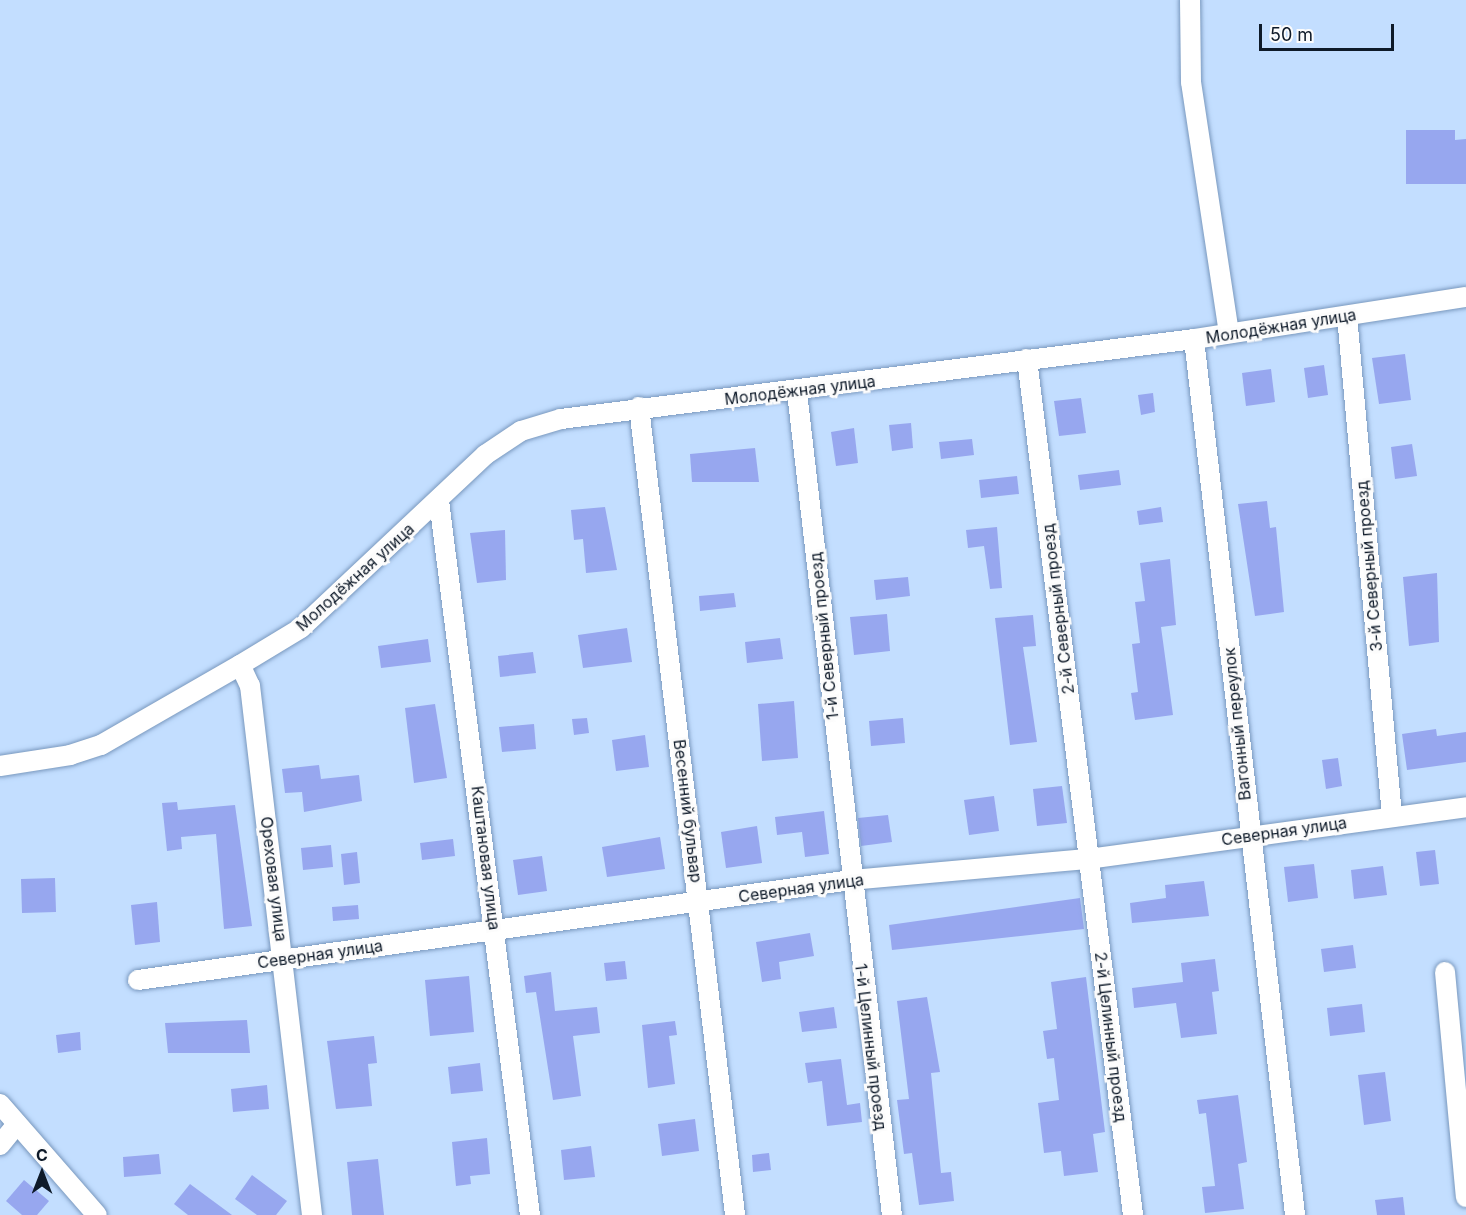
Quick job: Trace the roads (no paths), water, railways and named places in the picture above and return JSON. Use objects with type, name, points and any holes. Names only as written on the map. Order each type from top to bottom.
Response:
[{"type":"street","points":[[1190,0],[1191,82],[1229,333]]},
{"type":"street","name":"Молодёжная улица","points":[[0,766],[70,755],[101,744],[301,628],[439,501],[485,455],[521,431],[561,419],[639,407],[797,392],[1027,359],[1194,339],[1466,297]]},
{"type":"street","name":"3-й Северный проезд","points":[[1347,316],[1392,816]]},
{"type":"street","name":"Вагонный переулок","points":[[1194,339],[1295,1215]]},
{"type":"street","name":"2-й Северный проезд","points":[[1027,359],[1088,859]]},
{"type":"street","name":"1-й Северный проезд","points":[[797,392],[851,880]]},
{"type":"street","name":"Весенний бульвар","points":[[639,407],[700,904],[735,1215]]},
{"type":"street","name":"Каштановая улица","points":[[439,501],[530,1215]]},
{"type":"street","name":"Ореховая улица","points":[[240,665],[250,686],[284,959],[312,1215]]},
{"type":"street","name":"Северная улица","points":[[138,980],[495,929],[700,904],[851,880],[1088,859],[1466,807]]},
{"type":"street","name":"2-й Целинный проезд","points":[[1088,859],[1133,1215]]},
{"type":"street","name":"1-й Целинный проезд","points":[[851,880],[892,1215]]},
{"type":"street","points":[[1445,972],[1466,1197]]},
{"type":"street","points":[[0,1104],[97,1215]]},
{"type":"street","points":[[0,1145],[17,1124]]}]
